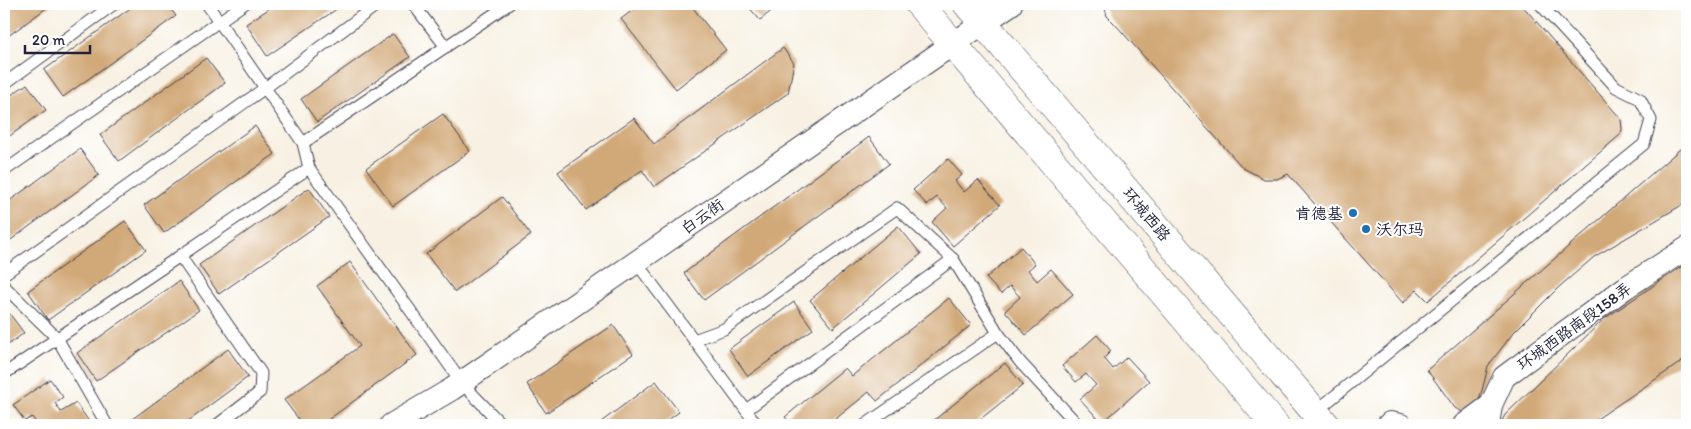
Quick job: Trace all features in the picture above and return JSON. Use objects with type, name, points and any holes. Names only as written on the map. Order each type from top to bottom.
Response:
[{"type":"main road","points":[[919,4],[1275,425]]},
{"type":"main road","name":"环城西路","points":[[975,13],[1321,419]]},
{"type":"street","name":"白云街","points":[[391,425],[462,383],[953,43],[975,13],[1011,4]]},
{"type":"street","name":"环城西路南段158弄","points":[[1489,415],[1504,377],[1625,288],[1687,248]]},
{"type":"street","points":[[1464,425],[1489,415]]},
{"type":"street","points":[[1388,425],[1390,423],[1401,425]]},
{"type":"lane","points":[[4,84],[114,4]]},
{"type":"lane","points":[[207,4],[303,143],[309,168],[462,383],[502,425]]},
{"type":"lane","points":[[4,171],[244,4]]},
{"type":"lane","points":[[4,274],[265,88],[378,4]]},
{"type":"lane","points":[[413,4],[446,47]]},
{"type":"lane","points":[[303,143],[509,4]]},
{"type":"lane","points":[[1321,419],[1644,144],[1651,120],[1640,99],[1616,87],[1540,4]]},
{"type":"lane","points":[[4,374],[309,168]]},
{"type":"lane","points":[[694,340],[724,329],[897,208],[953,259],[998,333],[1020,362],[1078,425]]},
{"type":"lane","points":[[180,256],[261,373],[260,392],[217,425]]},
{"type":"lane","points":[[746,410],[953,259]]},
{"type":"lane","points":[[636,262],[757,425]]},
{"type":"lane","points":[[4,286],[57,338],[107,425]]},
{"type":"lane","points":[[865,425],[998,333]]},
{"type":"building","points":[[4,4],[52,4],[4,39]]},
{"type":"building","points":[[136,4],[167,4],[176,16],[63,97],[44,70]]},
{"type":"building","points":[[276,4],[344,4],[267,56],[246,24]]},
{"type":"building","points":[[641,4],[690,4],[726,50],[676,89],[621,19]]},
{"type":"building","points":[[746,4],[780,4],[760,20]]},
{"type":"building","points":[[1104,4],[1521,4],[1621,119],[1622,130],[1620,135],[1428,301],[1417,290],[1403,303],[1288,174],[1277,179],[1264,179],[1243,168],[1107,16]]},
{"type":"building","points":[[393,34],[410,57],[317,122],[301,99]]},
{"type":"building","points":[[783,48],[794,63],[788,93],[654,187],[642,170],[586,210],[558,172],[634,118],[654,144]]},
{"type":"building","points":[[206,58],[225,83],[119,161],[100,135]]},
{"type":"building","points":[[27,84],[46,110],[4,140],[4,100]]},
{"type":"building","points":[[443,114],[470,151],[393,206],[366,168]]},
{"type":"building","points":[[255,126],[275,154],[164,233],[144,205]]},
{"type":"building","points":[[869,137],[889,164],[704,300],[684,273]]},
{"type":"building","points":[[1687,143],[1687,202],[1594,257],[1559,287],[1514,332],[1488,366],[1479,400],[1465,413],[1455,408],[1427,370]]},
{"type":"building","points":[[80,149],[99,175],[4,245],[4,205]]},
{"type":"building","points":[[948,159],[962,175],[955,181],[964,192],[978,180],[1000,205],[953,246],[932,222],[947,208],[937,197],[927,205],[913,190]]},
{"type":"building","points":[[309,188],[329,217],[219,294],[199,265]]},
{"type":"building","points":[[502,197],[531,235],[455,292],[426,254]]},
{"type":"building","points":[[125,221],[146,250],[48,320],[28,291]]},
{"type":"building","points":[[898,226],[921,254],[833,328],[810,300]]},
{"type":"building","points":[[1021,247],[1035,264],[1028,270],[1037,281],[1051,269],[1073,294],[1026,335],[1005,311],[1020,297],[1010,286],[1001,294],[986,278]]},
{"type":"building","points":[[350,262],[417,355],[321,425],[303,425],[284,400],[360,346],[317,286]]},
{"type":"building","points":[[1687,263],[1687,358],[1588,425],[1500,425],[1505,415],[1604,319]]},
{"type":"building","points":[[179,281],[199,310],[96,381],[77,353]]},
{"type":"building","points":[[949,298],[971,325],[877,401],[869,392],[828,425],[792,425],[785,417],[845,368],[852,376]]},
{"type":"building","points":[[794,302],[813,329],[748,376],[729,349]]},
{"type":"building","points":[[9,313],[24,333],[4,348],[4,316]]},
{"type":"building","points":[[613,325],[633,354],[546,413],[527,384]]},
{"type":"building","points":[[1097,335],[1111,351],[1104,358],[1113,369],[1127,357],[1149,381],[1102,423],[1080,399],[1096,385],[1086,374],[1076,382],[1062,366]]},
{"type":"building","points":[[228,349],[248,377],[183,425],[124,425]]},
{"type":"building","points":[[1005,363],[1023,385],[973,425],[928,425]]},
{"type":"building","points":[[50,379],[63,397],[55,403],[61,412],[76,403],[90,423],[87,425],[38,425],[32,417],[25,421],[13,405]]},
{"type":"building","points":[[656,381],[679,412],[661,425],[597,425]]},
{"type":"place","name":"肯德基","points":[[1353,213]]},
{"type":"place","name":"沃尔玛","points":[[1366,229]]}]
